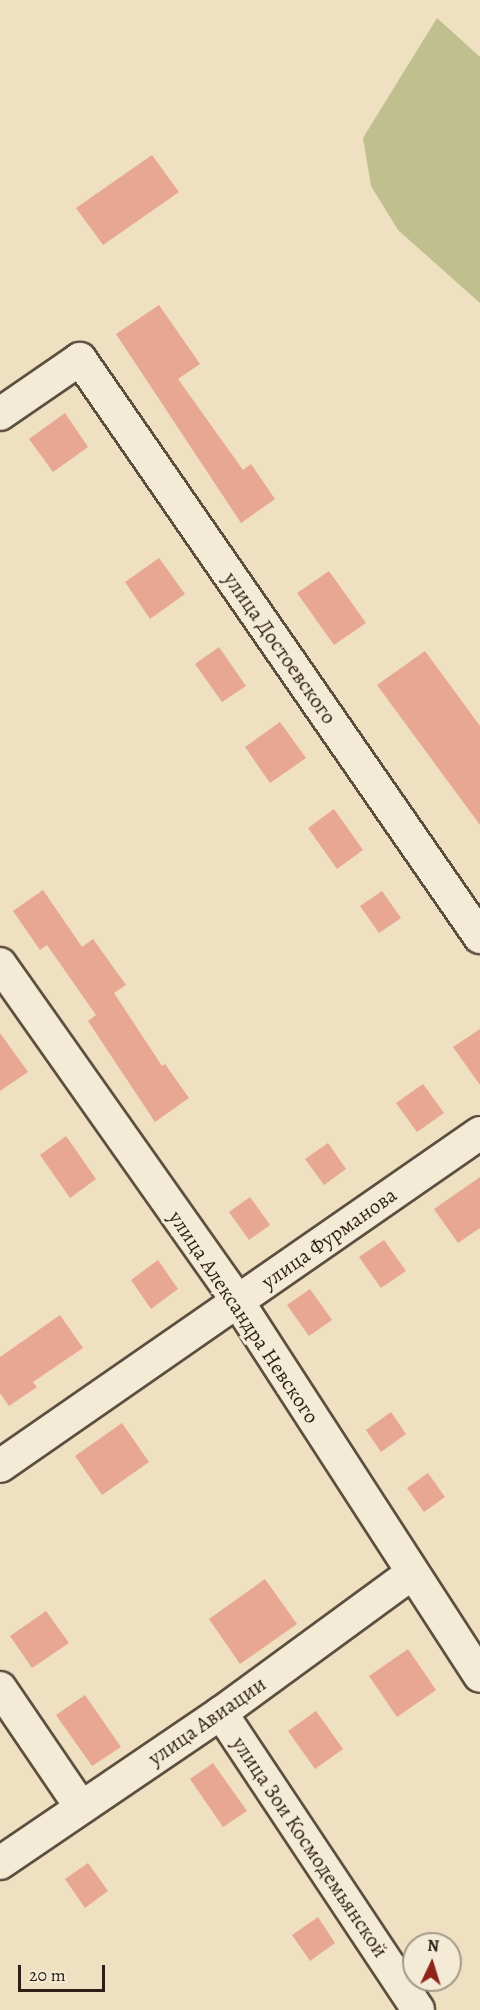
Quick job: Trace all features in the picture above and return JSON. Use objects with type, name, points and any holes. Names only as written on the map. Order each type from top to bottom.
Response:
[{"type":"street","name":"улица Достоевского","points":[[0,414],[80,359],[480,938]]},
{"type":"street","name":"улица Александра Невского","points":[[0,963],[238,1302],[411,1574],[480,1676]]},
{"type":"street","name":"улица Фурманова","points":[[0,1466],[480,1133]]},
{"type":"street","name":"улица Авиации","points":[[0,1863],[221,1713],[411,1574]]},
{"type":"street","points":[[0,1688],[81,1807]]},
{"type":"street","name":"улица Зои Космодемьянской","points":[[221,1713],[418,2010]]},
{"type":"green space","points":[[437,18],[480,57],[480,303],[398,230],[371,186],[363,138]]},
{"type":"building","points":[[152,155],[179,192],[103,245],[76,208]]},
{"type":"building","points":[[159,305],[200,364],[178,379],[243,470],[251,464],[275,499],[241,523],[116,334]]},
{"type":"building","points":[[65,413],[88,447],[53,472],[29,439]]},
{"type":"building","points":[[159,558],[185,594],[150,619],[125,582]]},
{"type":"building","points":[[329,571],[366,623],[334,645],[297,593]]},
{"type":"building","points":[[219,647],[246,686],[222,702],[195,664]]},
{"type":"building","points":[[425,651],[480,726],[480,825],[377,685]]},
{"type":"building","points":[[280,722],[306,758],[270,783],[245,747]]},
{"type":"building","points":[[334,809],[363,850],[337,869],[308,828]]},
{"type":"building","points":[[43,890],[82,947],[93,939],[126,985],[114,993],[162,1066],[165,1064],[189,1098],[155,1122],[88,1021],[96,1015],[47,945],[40,950],[13,911]]},
{"type":"building","points":[[382,891],[401,918],[379,933],[360,906]]},
{"type":"building","points":[[480,1029],[480,1085],[453,1047]]},
{"type":"building","points":[[0,1033],[28,1072],[0,1091]]},
{"type":"building","points":[[423,1084],[444,1113],[417,1132],[396,1103]]},
{"type":"building","points":[[66,1136],[96,1179],[70,1198],[40,1155]]},
{"type":"building","points":[[328,1143],[346,1169],[324,1185],[305,1159]]},
{"type":"building","points":[[480,1177],[480,1228],[458,1243],[434,1209]]},
{"type":"building","points":[[250,1197],[270,1225],[249,1240],[229,1212]]},
{"type":"building","points":[[384,1240],[406,1271],[381,1288],[359,1257]]},
{"type":"building","points":[[158,1260],[178,1289],[151,1309],[131,1280]]},
{"type":"building","points":[[310,1289],[332,1320],[309,1336],[287,1305]]},
{"type":"building","points":[[60,1315],[83,1348],[33,1382],[37,1387],[9,1406],[0,1393],[0,1357]]},
{"type":"building","points":[[391,1412],[406,1434],[381,1452],[366,1430]]},
{"type":"building","points":[[122,1423],[149,1462],[102,1495],[75,1456]]},
{"type":"building","points":[[428,1473],[445,1497],[424,1512],[407,1488]]},
{"type":"building","points":[[265,1579],[297,1624],[240,1664],[209,1619]]},
{"type":"building","points":[[46,1611],[69,1643],[32,1668],[10,1636]]},
{"type":"building","points":[[408,1649],[436,1690],[397,1717],[369,1676]]},
{"type":"building","points":[[85,1695],[121,1747],[92,1766],[56,1715]]},
{"type":"building","points":[[316,1711],[343,1749],[315,1769],[288,1731]]},
{"type":"building","points":[[213,1763],[247,1811],[223,1827],[190,1779]]},
{"type":"building","points":[[88,1863],[108,1891],[85,1908],[65,1879]]},
{"type":"building","points":[[318,1917],[335,1943],[310,1961],[292,1935]]}]
